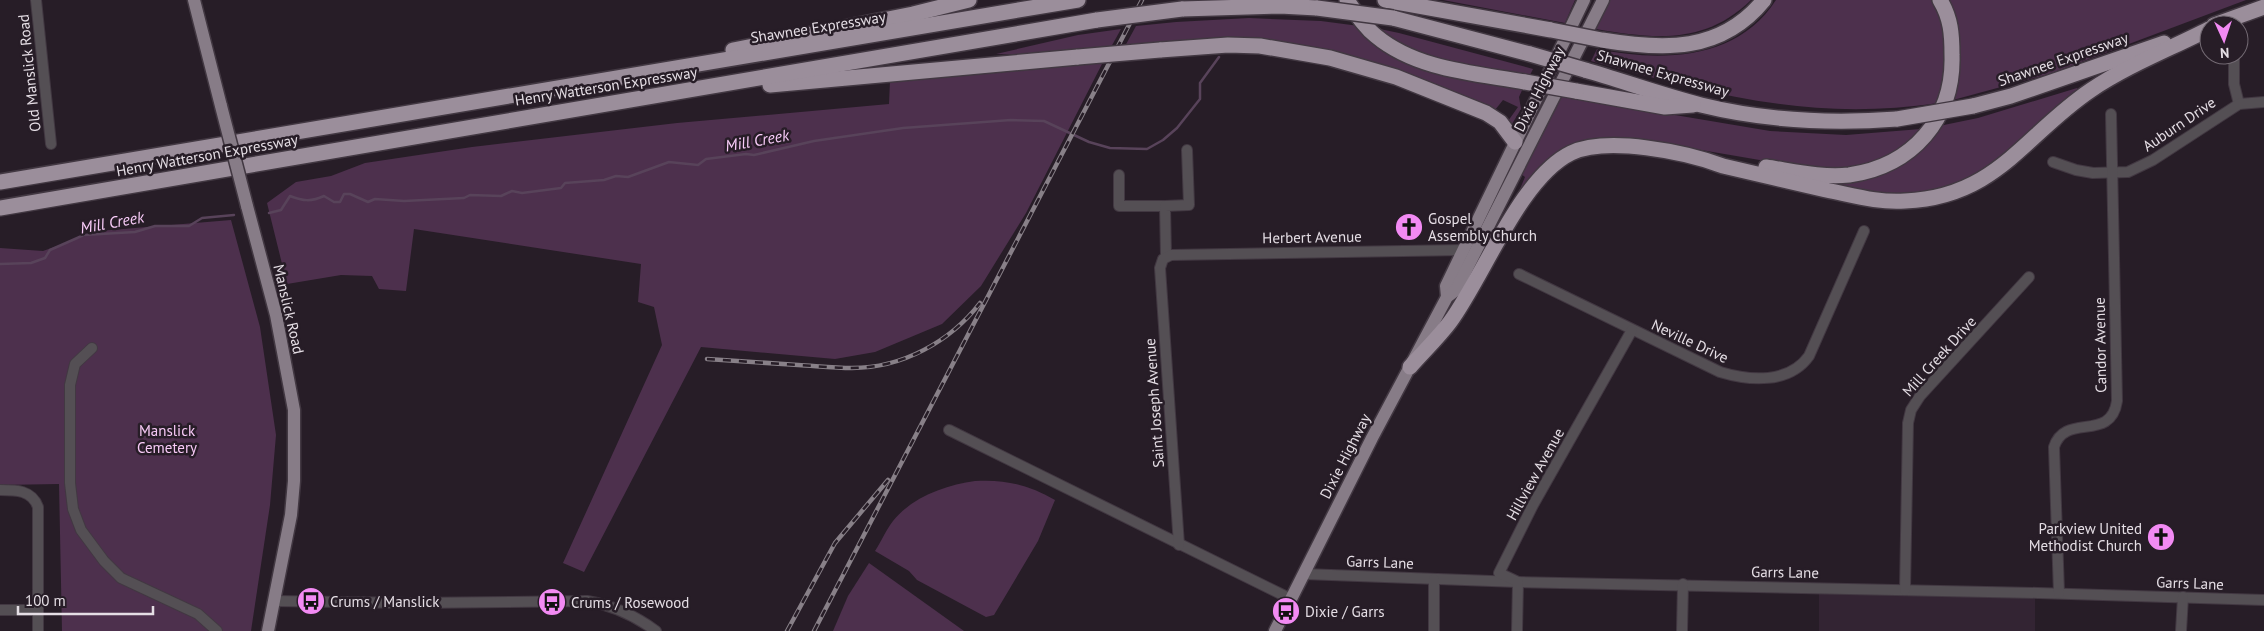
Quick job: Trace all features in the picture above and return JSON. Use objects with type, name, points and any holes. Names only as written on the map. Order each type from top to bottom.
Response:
[{"type":"highway","points":[[682,66],[743,46],[913,14],[969,0]]},
{"type":"highway","name":"Shawnee Expressway","points":[[682,66],[807,47],[1078,0]]},
{"type":"highway","points":[[1219,6],[1251,0]]},
{"type":"highway","points":[[1347,0],[1365,26],[1376,36],[1409,57],[1434,65],[1666,107],[1700,105]]},
{"type":"highway","points":[[1385,0],[1602,40],[1653,46],[1702,42],[1732,29],[1745,20],[1764,0]]},
{"type":"highway","points":[[1410,368],[1450,322],[1522,202],[1540,178],[1556,162],[1586,148],[1608,144],[1635,147],[1708,160],[1724,160],[1822,175],[1849,175],[1872,169],[1902,156],[1920,142],[1936,122],[1951,88],[1952,30],[1940,0]]},
{"type":"highway","name":"Shawnee Expressway","points":[[1219,6],[1317,8],[1393,18],[1530,54],[1700,105],[1794,121],[1827,123],[1897,119],[1973,106],[2028,90],[2199,31]]},
{"type":"highway","name":"Henry Watterson Expressway","points":[[0,208],[1097,20],[1219,6]]},
{"type":"highway","points":[[2241,15],[2264,6]]},
{"type":"highway","points":[[1708,160],[1723,166],[1874,200],[1903,201],[1938,197],[1977,183],[1999,169],[2068,108],[2116,74],[2199,33]]},
{"type":"highway","points":[[719,85],[781,84],[1160,50],[1228,45],[1260,46],[1330,58],[1396,77],[1486,113],[1500,122],[1515,142]]},
{"type":"highway","name":"Henry Watterson Expressway","points":[[0,182],[682,66]]},
{"type":"main road","name":"Manslick Road","points":[[194,0],[276,315],[294,410],[294,481],[291,515],[268,631]]},
{"type":"main road","name":"Dixie Highway","points":[[1447,297],[1446,286],[1584,0]]},
{"type":"main road","name":"Dixie Highway","points":[[1275,631],[1447,297],[1456,290],[1603,0]]},
{"type":"street","name":"Old Manslick Road","points":[[36,0],[51,144]]},
{"type":"street","points":[[2234,65],[2234,84],[2239,104]]},
{"type":"street","name":"Auburn Drive","points":[[2053,162],[2076,170],[2128,172],[2142,166],[2239,104],[2264,102]]},
{"type":"street","name":"Candor Avenue","points":[[2059,593],[2054,447],[2059,436],[2066,431],[2099,425],[2109,420],[2114,413],[2117,401],[2111,114]]},
{"type":"street","points":[[1119,175],[1120,206],[1189,205],[1187,150]]},
{"type":"street","name":"Saint Joseph Avenue","points":[[1165,206],[1164,258],[1160,268],[1179,545]]},
{"type":"street","name":"Neville Drive","points":[[1519,274],[1722,373],[1748,378],[1788,374],[1799,368],[1809,356],[1864,231]]},
{"type":"street","name":"Herbert Avenue","points":[[1164,258],[1463,250]]},
{"type":"street","name":"Mill Creek Drive","points":[[1905,590],[1908,422],[1911,410],[1920,396],[2029,278]]},
{"type":"street","name":"Hillview Avenue","points":[[1518,582],[1499,573],[1533,505],[1632,330]]},
{"type":"street","points":[[92,348],[75,364],[70,385],[70,483],[71,502],[76,520],[92,546],[121,578],[198,614],[217,631]]},
{"type":"street","points":[[948,430],[1291,599]]},
{"type":"street","points":[[0,490],[20,491],[34,498],[38,507],[38,631]]},
{"type":"street","name":"Garrs Lane","points":[[1304,574],[1518,582],[2059,593],[2264,600]]},
{"type":"street","points":[[1434,579],[1434,631]]},
{"type":"street","points":[[1517,631],[1518,582]]},
{"type":"street","points":[[1682,631],[1683,584]]},
{"type":"street","points":[[2181,631],[2183,597]]},
{"type":"street","points":[[274,601],[413,603],[587,601],[613,606],[631,614],[656,631]]},
{"type":"street","points":[[0,610],[37,610]]},
{"type":"shaded area","points":[[1819,592],[2035,598],[2035,631],[1819,631]]},
{"type":"green space","points":[[1443,0],[1575,0],[1565,23]]},
{"type":"green space","points":[[1610,0],[1751,0],[1734,15],[1716,25],[1697,32],[1658,36],[1596,29]]},
{"type":"green space","points":[[1776,0],[1931,0],[1943,26],[1946,50],[1946,63],[1938,103],[1891,108],[1847,109],[1804,107],[1720,94],[1591,61],[1597,49],[1621,53],[1671,55],[1719,46],[1740,35],[1760,20]]},
{"type":"green space","points":[[1947,0],[2246,0],[2206,15],[2199,15],[2199,18],[2049,74],[1953,100],[1957,87],[1960,62],[1958,37]]},
{"type":"green space","points":[[1249,18],[1321,21],[1359,26],[1373,42],[1391,54],[1411,63],[1456,76],[1523,88],[1519,97],[1521,109],[1512,124],[1508,121],[1518,107],[1503,100],[1495,110],[1334,53],[1124,48],[1136,26]]},
{"type":"green space","points":[[1375,28],[1533,69],[1529,77],[1451,62],[1408,50]]},
{"type":"green space","points":[[1121,29],[1110,49],[1026,55],[996,54],[1078,35]]},
{"type":"green space","points":[[1103,62],[1026,213],[981,286],[942,324],[875,352],[835,359],[701,347],[584,572],[563,563],[662,345],[654,307],[638,302],[641,264],[414,229],[406,291],[379,289],[372,276],[341,275],[287,284],[267,203],[296,182],[331,176],[365,163],[472,147],[677,123],[889,104],[890,81]]},
{"type":"green space","points":[[2077,88],[2078,90],[2043,125],[2007,158],[1974,179],[1940,189],[1911,194],[1883,193],[1839,184],[1865,179],[1939,126],[1978,118]]},
{"type":"green space","points":[[1562,96],[1770,131],[1846,135],[1921,129],[1902,147],[1880,160],[1842,170],[1794,166],[1672,145],[1565,154],[1515,201],[1525,177],[1521,174]]},
{"type":"green space","name":"Manslick Cemetery","points":[[231,220],[260,327],[276,435],[270,505],[251,631],[62,631],[59,484],[0,485],[0,248],[43,251],[99,231]]},
{"type":"green space","points":[[975,481],[996,481],[1016,484],[1036,490],[1055,500],[1038,541],[994,615],[986,617],[917,580],[909,571],[875,551],[893,521],[910,505],[941,489]]},
{"type":"green space","points":[[869,563],[964,631],[833,631],[848,596]]},
{"type":"waterway","name":"Mill Creek","points":[[269,213],[281,210],[290,196],[307,200],[324,196],[334,202],[340,202],[344,194],[350,194],[368,202],[375,199],[404,201],[464,198],[470,195],[501,196],[512,191],[522,193],[561,188],[565,183],[604,180],[616,176],[628,177],[669,162],[698,165],[706,159],[746,154],[754,155],[814,141],[903,128],[1011,120],[1044,121],[1089,142],[1110,148],[1147,149],[1163,140],[1177,128],[1200,99],[1200,83],[1219,57]]},
{"type":"waterway","name":"Mill Creek","points":[[0,264],[31,263],[45,258],[50,250],[84,235],[135,232],[155,226],[189,226],[202,218],[234,215]]},
{"type":"railway","points":[[814,631],[1142,0]]},
{"type":"railway","points":[[707,359],[845,368],[871,367],[907,358],[940,341],[968,317],[980,303]]},
{"type":"railway","points":[[787,631],[835,543],[888,480]]},
{"type":"place","name":"Gospel Assembly Church","points":[[1409,227]]},
{"type":"place","name":"Parkview United Methodist Church","points":[[2161,537]]},
{"type":"place","name":"Crums / Manslick","points":[[311,601]]},
{"type":"place","name":"Crums / Rosewood","points":[[552,602]]},
{"type":"place","name":"Dixie / Garrs","points":[[1286,611]]}]
